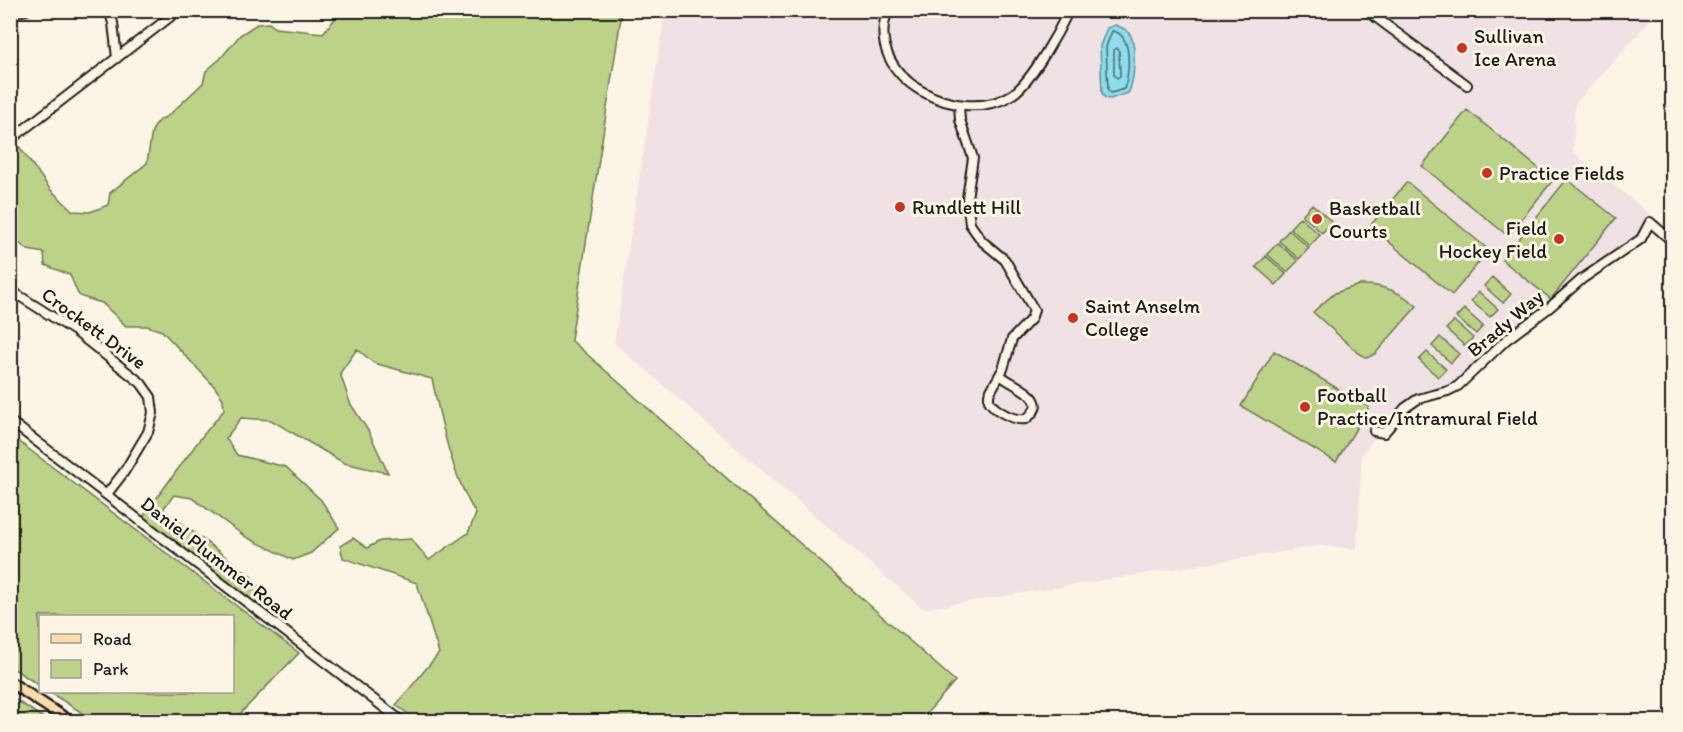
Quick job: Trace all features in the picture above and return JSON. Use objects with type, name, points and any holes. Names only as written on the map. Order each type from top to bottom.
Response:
[{"type":"main road","points":[[10,682],[71,722]]},
{"type":"street","points":[[10,13],[26,10]]},
{"type":"street","points":[[109,10],[117,58]]},
{"type":"street","points":[[10,140],[179,10]]},
{"type":"street","points":[[888,10],[884,37],[889,55],[898,69],[911,84],[924,93],[959,105],[992,102],[1015,93],[1051,44],[1069,10]]},
{"type":"street","points":[[1366,10],[1467,85]]},
{"type":"street","points":[[959,105],[960,120],[973,158],[966,205],[970,224],[982,242],[1005,260],[1034,310],[1031,319],[1012,339],[1000,375],[989,394],[990,403],[996,409],[1017,419],[1026,419],[1034,411],[1035,402],[1032,396],[1000,375]]},
{"type":"street","name":"Brady Way","points":[[1374,431],[1384,433],[1405,408],[1418,399],[1448,392],[1458,386],[1506,340],[1550,307],[1582,279],[1641,239],[1650,222],[1672,241]]},
{"type":"street","name":"Crockett Drive","points":[[10,290],[75,331],[141,383],[151,397],[153,413],[148,432],[124,472],[107,494]]},
{"type":"street","name":"Daniel Plummer Road","points":[[10,421],[403,722]]},
{"type":"shaded area","name":"Saint Anselm College","points":[[665,11],[1659,11],[1575,104],[1573,152],[1650,214],[1638,235],[1620,250],[1573,281],[1484,353],[1461,379],[1438,391],[1421,391],[1403,404],[1362,454],[1357,549],[1320,546],[923,609],[614,343]]},
{"type":"green space","points":[[335,11],[622,11],[571,340],[955,681],[920,721],[418,721],[396,705],[439,653],[417,583],[343,558],[340,546],[353,538],[367,548],[380,541],[411,539],[429,560],[468,533],[476,514],[467,499],[454,466],[432,379],[374,363],[357,349],[340,373],[350,403],[369,432],[388,473],[344,463],[271,420],[241,418],[226,438],[237,455],[286,467],[321,500],[339,528],[311,553],[293,560],[246,537],[192,498],[174,495],[163,509],[251,576],[297,641],[142,518],[224,410],[223,399],[214,386],[162,331],[147,326],[126,326],[102,303],[78,294],[70,275],[45,265],[44,253],[28,250],[15,240],[11,240],[11,145],[15,141],[50,189],[73,211],[90,212],[108,205],[110,193],[147,163],[152,131],[158,121],[169,115],[203,83],[206,71],[220,59],[240,35],[257,24],[269,23],[275,28],[323,33],[334,20]]},
{"type":"green space","name":"Practice Fields","points":[[1467,110],[1553,180],[1508,236],[1422,166]]},
{"type":"green space","name":"Field Hockey Field","points":[[1567,179],[1616,218],[1551,299],[1502,260]]},
{"type":"green space","points":[[1407,182],[1489,250],[1452,295],[1370,226]]},
{"type":"green space","name":"Basketball Courts","points":[[1312,204],[1332,222],[1322,233],[1302,215]]},
{"type":"green space","name":"Basketball Courts","points":[[1300,217],[1320,235],[1310,246],[1290,228]]},
{"type":"green space","name":"Basketball Courts","points":[[1289,230],[1309,248],[1299,259],[1279,241]]},
{"type":"green space","name":"Basketball Courts","points":[[1278,243],[1298,261],[1287,272],[1267,254]]},
{"type":"green space","name":"Basketball Courts","points":[[1266,256],[1286,274],[1276,285],[1256,267]]},
{"type":"green space","points":[[1492,277],[1511,294],[1503,303],[1484,286]]},
{"type":"green space","points":[[1359,285],[1390,290],[1404,296],[1417,306],[1375,354],[1367,358],[1357,352],[1313,312],[1335,293]]},
{"type":"green space","points":[[1479,292],[1498,309],[1490,317],[1471,301]]},
{"type":"green space","points":[[1464,309],[1483,326],[1476,334],[1456,317]]},
{"type":"green space","points":[[1454,321],[1473,338],[1465,346],[1446,329]]},
{"type":"green space","points":[[1440,337],[1459,354],[1451,363],[1432,346]]},
{"type":"green space","name":"Football Practice/Intramural Field","points":[[1274,351],[1369,407],[1336,462],[1241,406]]},
{"type":"green space","points":[[1427,352],[1446,369],[1438,377],[1419,360]]},
{"type":"green space","points":[[10,435],[299,653],[233,721],[95,721],[51,693],[234,693],[234,615],[39,615],[39,685],[11,667]]},
{"type":"green space","points":[[10,696],[48,721],[11,721]]},
{"type":"water","points":[[1115,25],[1124,29],[1131,36],[1134,65],[1128,93],[1110,99],[1105,98],[1102,93],[1100,46],[1107,28]]},
{"type":"place","name":"Sullivan Ice Arena","points":[[1462,48]]},
{"type":"place","name":"Practice Fields","points":[[1487,173]]},
{"type":"place","name":"Rundlett Hill","points":[[900,207]]},
{"type":"place","name":"Basketball Courts","points":[[1317,219]]},
{"type":"place","name":"Field Hockey Field","points":[[1559,239]]},
{"type":"place","name":"Saint Anselm College","points":[[1073,318]]},
{"type":"place","name":"Football Practice/Intramural Field","points":[[1305,407]]}]
